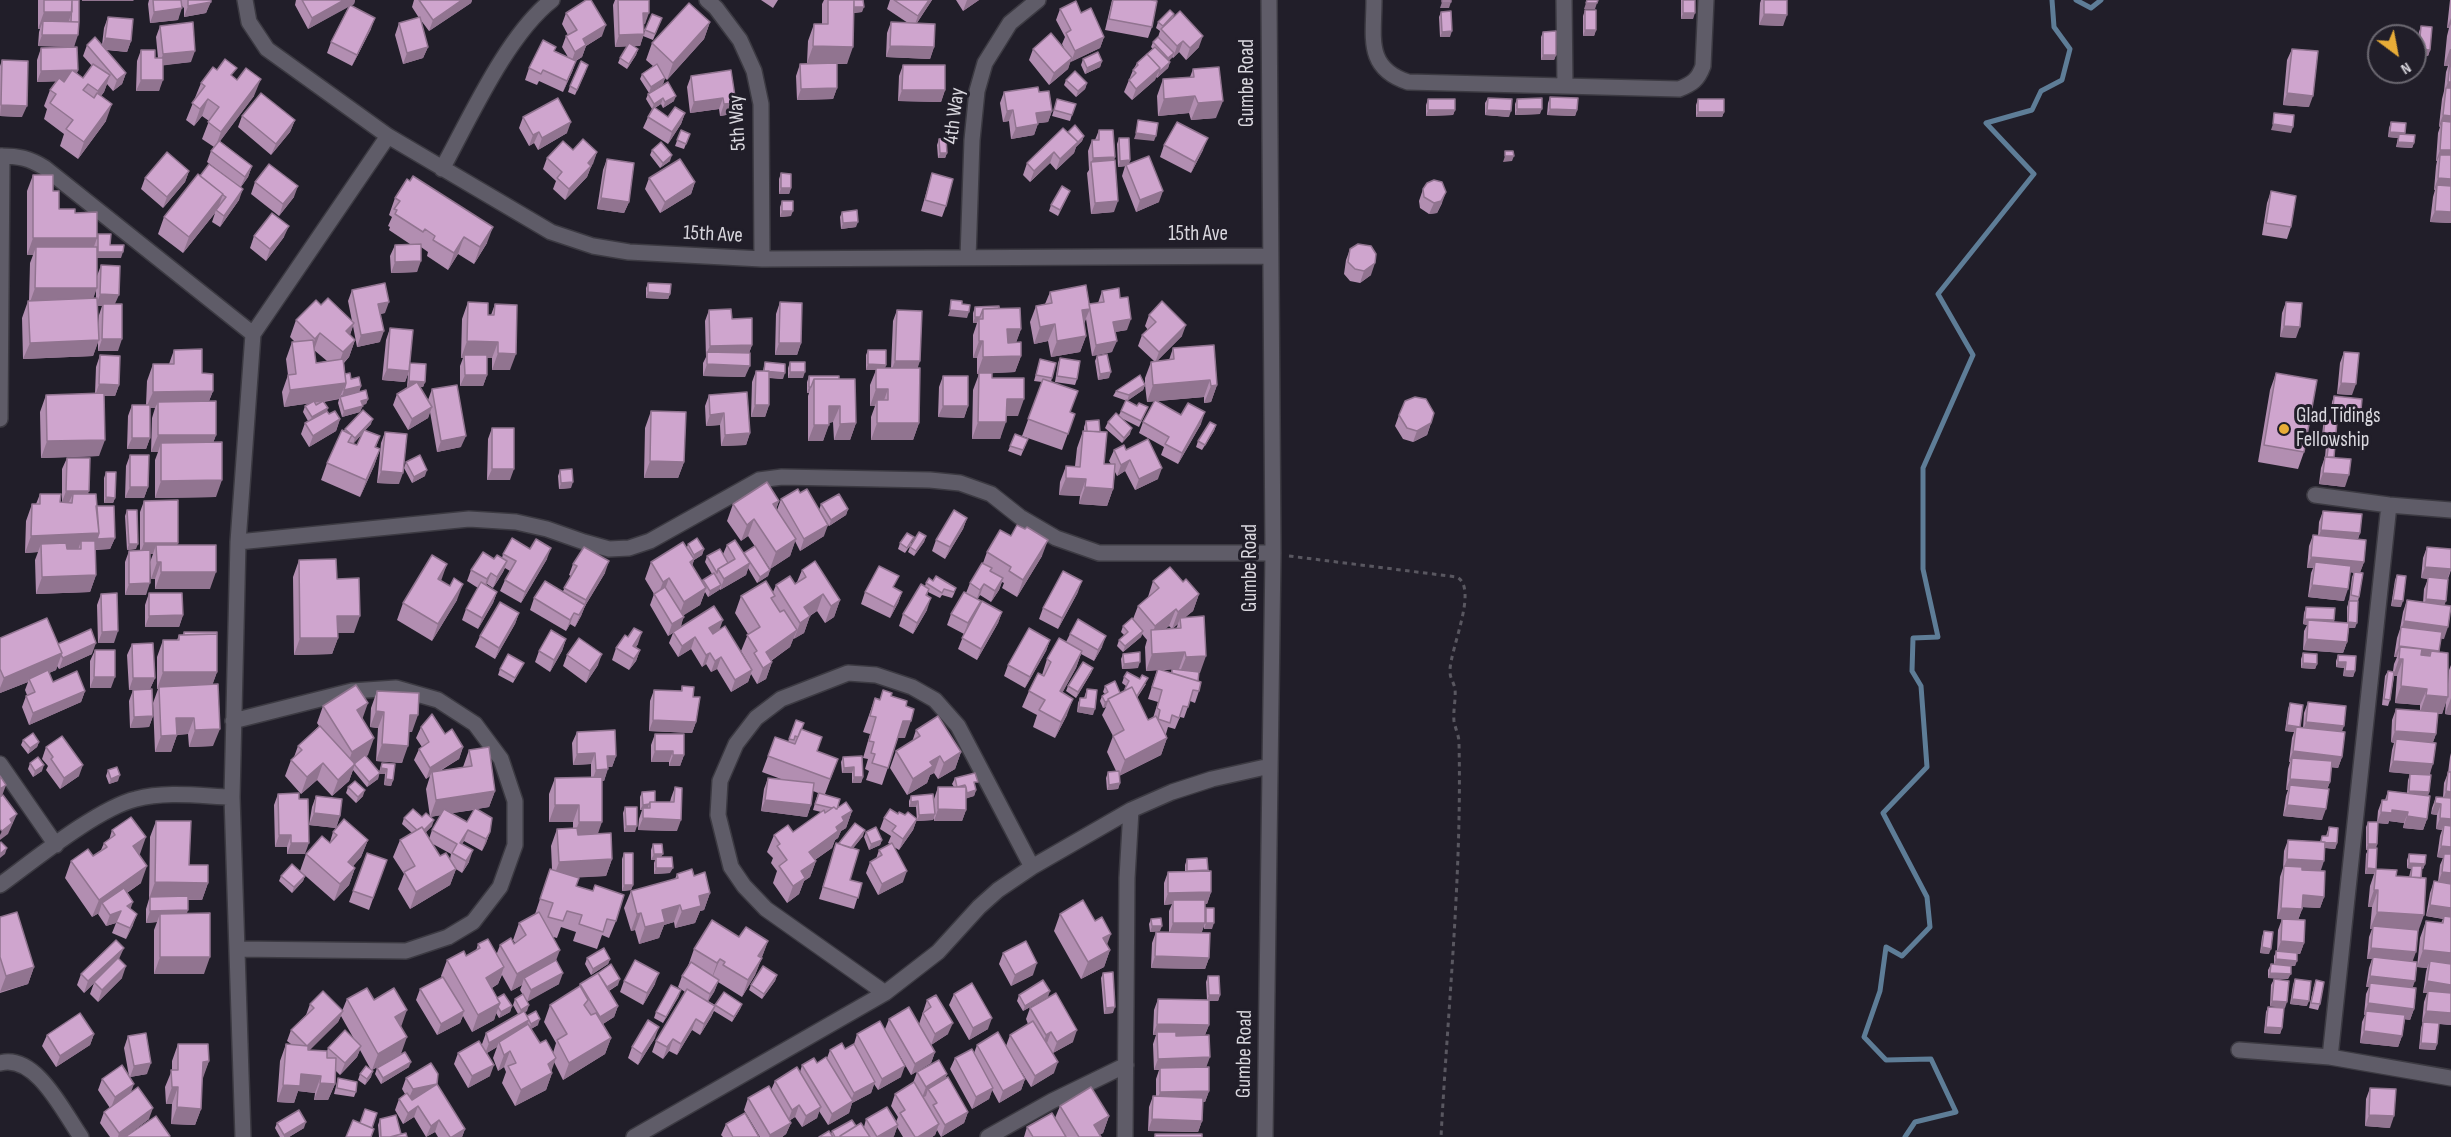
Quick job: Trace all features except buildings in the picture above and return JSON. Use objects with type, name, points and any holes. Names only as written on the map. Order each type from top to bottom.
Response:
[{"type":"street","name":"15th Ave","points":[[245,0],[249,22],[267,49],[388,136],[551,232],[593,246],[629,252],[762,259],[1269,256]]},
{"type":"street","points":[[442,169],[508,50],[538,11],[552,0]]},
{"type":"street","name":"5th Way","points":[[706,0],[716,8],[740,40],[754,71],[761,104],[762,259]]},
{"type":"street","name":"4th Way","points":[[968,258],[972,140],[977,91],[985,63],[1010,23],[1038,0]]},
{"type":"street","name":"Gumbe Road","points":[[1265,1137],[1273,554],[1269,256],[1269,0]]},
{"type":"street","points":[[1374,0],[1374,51],[1381,67],[1393,77],[1408,82],[1679,89],[1691,84],[1700,76],[1703,66],[1706,0]]},
{"type":"street","points":[[1564,0],[1565,86]]},
{"type":"street","points":[[243,1137],[232,797],[238,542],[253,334],[388,136]]},
{"type":"street","points":[[0,419],[1,156],[21,156],[45,168],[253,334]]},
{"type":"street","points":[[238,542],[469,519],[516,522],[547,529],[609,549],[629,548],[650,541],[759,480],[782,477],[930,480],[960,483],[991,494],[1020,517],[1056,538],[1099,553],[1273,554]]},
{"type":"street","points":[[2316,495],[2389,505],[2451,510]]},
{"type":"street","points":[[2330,1057],[2389,505]]},
{"type":"street","points":[[885,993],[766,909],[744,886],[731,867],[718,815],[720,781],[736,744],[756,718],[782,699],[848,673],[876,675],[912,687],[935,700],[958,726],[1032,867]]},
{"type":"street","points":[[233,720],[352,691],[396,688],[438,700],[475,724],[501,759],[515,801],[515,845],[500,886],[473,922],[448,937],[406,951],[237,950]]},
{"type":"street","points":[[0,764],[56,845]]},
{"type":"street","points":[[634,1137],[885,993],[938,952],[979,907],[998,890],[1032,867],[1131,810],[1172,792],[1212,779],[1270,766]]},
{"type":"street","points":[[0,885],[91,820],[134,799],[158,796],[232,797]]},
{"type":"street","points":[[1125,1137],[1127,878],[1131,810]]},
{"type":"street","points":[[2238,1050],[2330,1057],[2451,1077]]},
{"type":"street","points":[[0,1063],[21,1064],[36,1074],[81,1137]]},
{"type":"street","points":[[988,1137],[1052,1101],[1126,1065]]},
{"type":"path","points":[[1273,554],[1457,578],[1464,585],[1465,611],[1453,645],[1449,671],[1455,685],[1454,718],[1459,741],[1458,835],[1456,918],[1450,977],[1441,1137]]},
{"type":"waterway","points":[[1905,1137],[1915,1122],[1956,1112],[1931,1059],[1886,1060],[1864,1037],[1880,991],[1886,947],[1902,956],[1930,927],[1927,897],[1883,813],[1927,767],[1921,686],[1912,671],[1913,638],[1938,637],[1923,569],[1923,468],[1973,355],[1938,294],[2034,174],[1986,123],[2032,110],[2041,91],[2062,80],[2070,49],[2054,27],[2052,0]]},
{"type":"waterway","points":[[2076,0],[2091,8],[2101,0]]},
{"type":"place","name":"Glad Tidings Fellowship","points":[[2284,429]]}]
